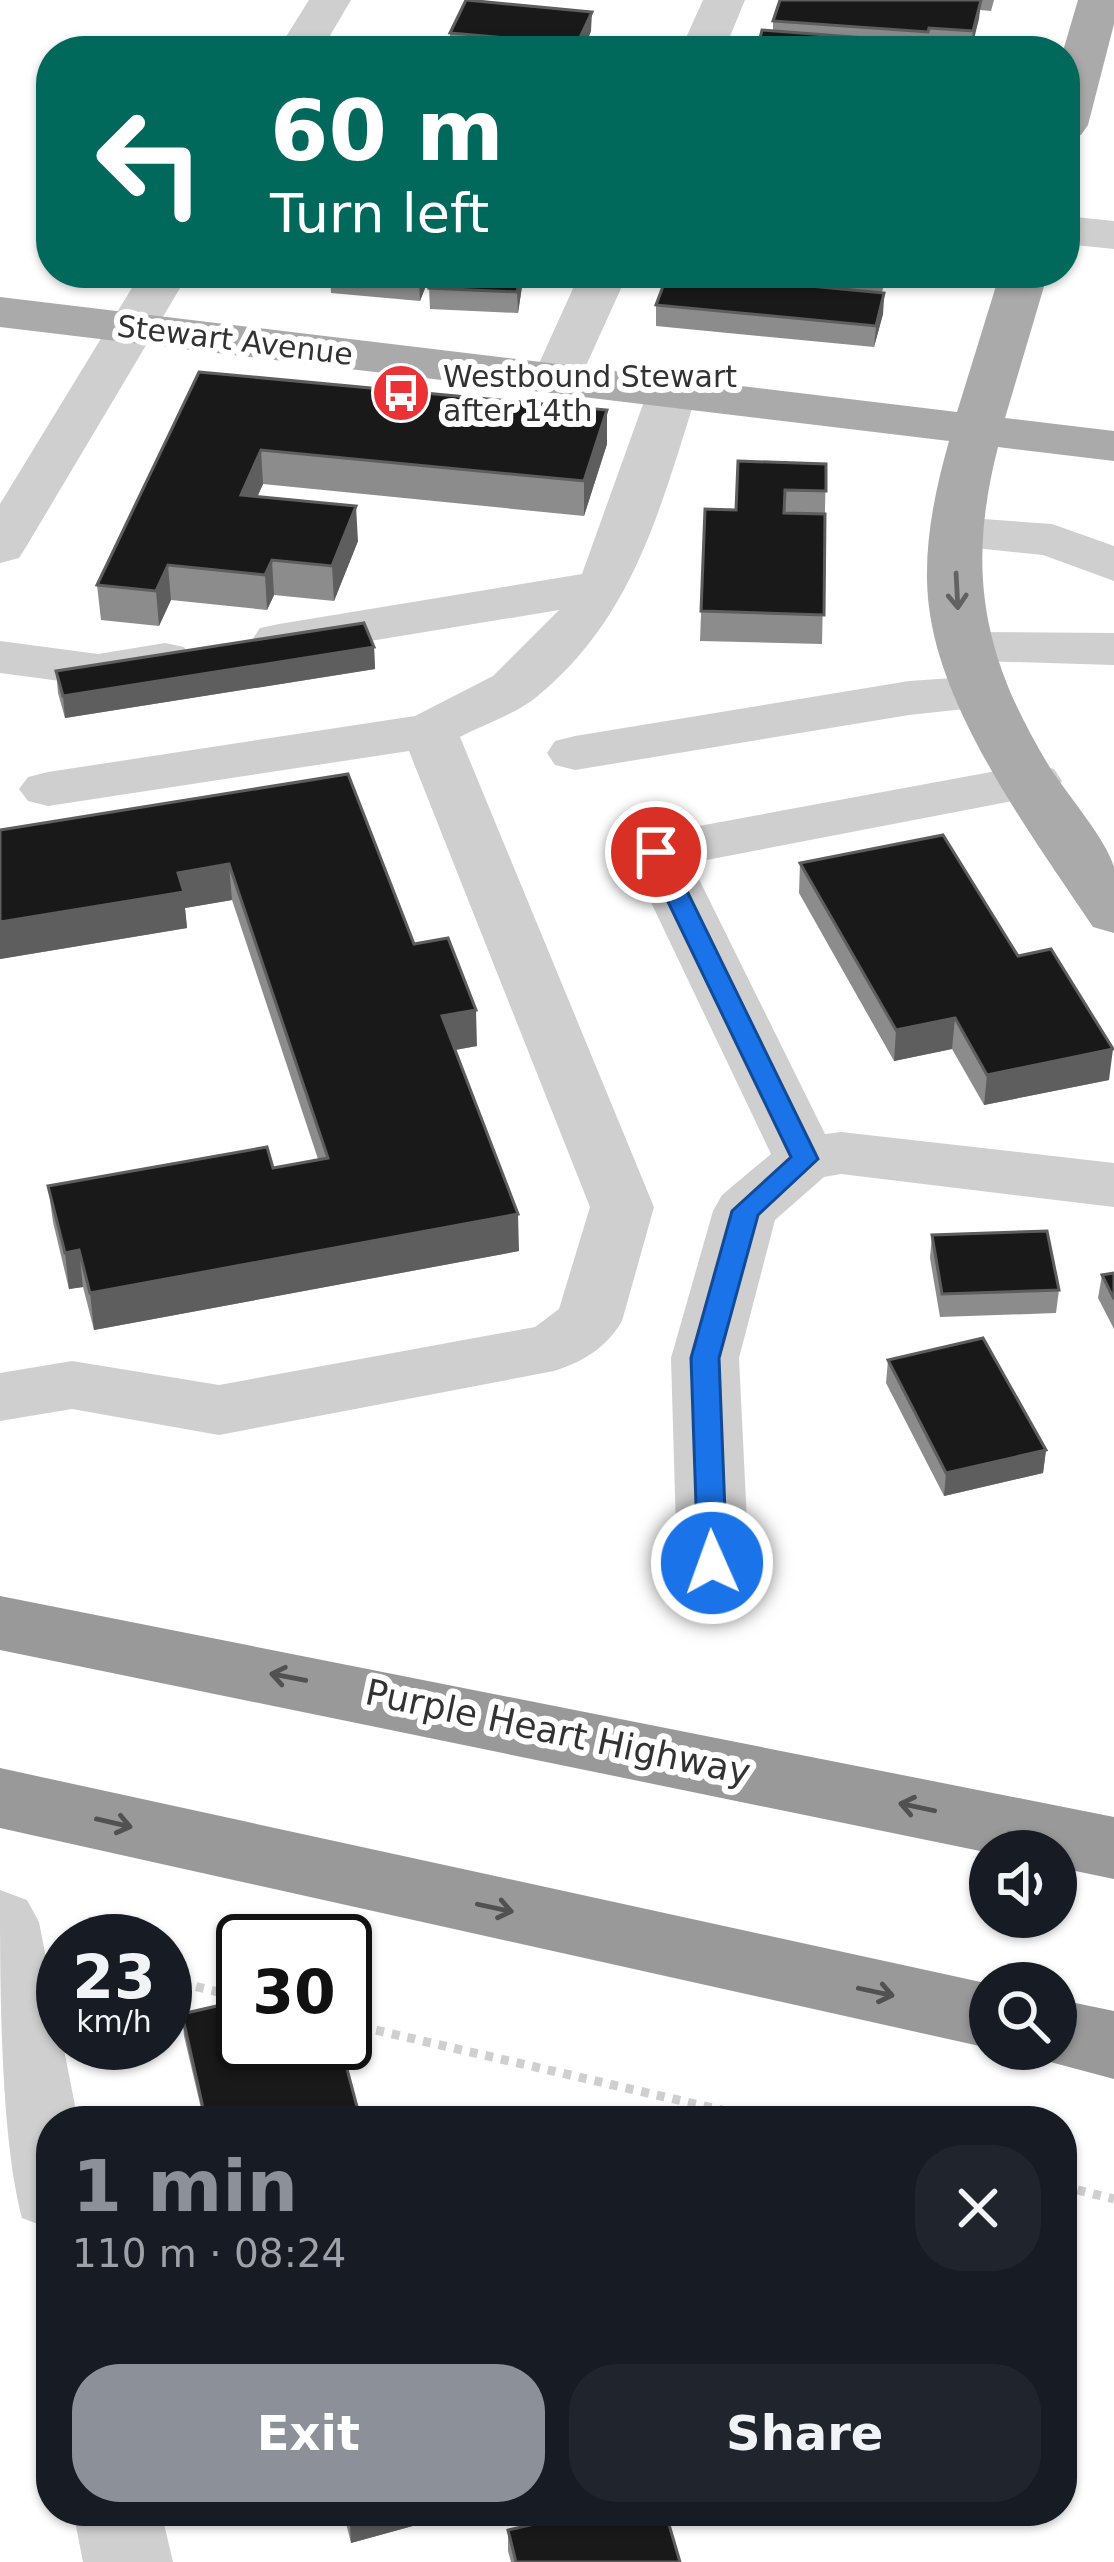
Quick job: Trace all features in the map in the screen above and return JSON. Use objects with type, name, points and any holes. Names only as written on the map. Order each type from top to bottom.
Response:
[{"type":"highway","name":"Purple Heart Highway","points":[[0,1623],[1114,1848]]},
{"type":"highway","points":[[0,1798],[969,2012]]},
{"type":"highway","points":[[1077,2037],[1114,2045]]},
{"type":"main road","points":[[1080,70],[1099,0]]},
{"type":"main road","points":[[1020,288],[956,533],[973,670],[1114,914]]},
{"type":"main road","name":"Stewart Avenue","points":[[0,312],[1114,446]]},
{"type":"street","points":[[308,36],[330,0]]},
{"type":"street","points":[[708,36],[724,0]]},
{"type":"street","points":[[1080,232],[1114,235]]},
{"type":"street","points":[[0,547],[156,288]]},
{"type":"street","points":[[557,379],[597,288]]},
{"type":"street","points":[[48,789],[429,730],[513,688],[579,621],[615,564],[672,393]]},
{"type":"street","points":[[956,533],[1052,540],[1114,565]]},
{"type":"street","points":[[0,656],[98,670],[601,587]]},
{"type":"street","points":[[575,753],[909,698],[973,670],[1114,650]]},
{"type":"street","points":[[0,1397],[72,1385],[219,1410],[554,1347],[589,1321],[622,1207],[429,730]]},
{"type":"street","points":[[805,1159],[656,852],[1034,781]]},
{"type":"street","points":[[712,1563],[705,1358],[745,1211],[805,1159],[841,1153],[1114,1185]]},
{"type":"street","points":[[0,1922],[29,2146]]},
{"type":"street","points":[[120,2526],[128,2562]]},
{"type":"path","points":[[372,2030],[703,2106]]},
{"type":"path","points":[[1077,2190],[1114,2199]]},
{"type":"building","points":[[466,0],[592,12],[581,36],[450,33]]},
{"type":"building","points":[[780,0],[981,0],[973,31],[929,28],[928,32],[773,21]]},
{"type":"building","points":[[762,30],[840,36],[761,36]]},
{"type":"building","points":[[429,288],[518,288],[517,292]]},
{"type":"building","points":[[662,288],[830,288],[884,293],[876,326],[656,305]]},
{"type":"building","points":[[199,372],[607,410],[584,481],[261,450],[241,495],[356,506],[332,566],[272,560],[265,575],[168,565],[156,591],[97,585]]},
{"type":"building","points":[[738,461],[826,464],[826,491],[785,490],[784,513],[825,514],[824,615],[701,611],[705,509],[736,510]]},
{"type":"building","points":[[364,623],[374,647],[63,696],[56,671]]},
{"type":"building","points":[[348,774],[414,944],[448,938],[476,1010],[442,1016],[518,1214],[90,1293],[79,1250],[65,1253],[48,1186],[267,1147],[273,1168],[328,1158],[229,864],[178,873],[184,892],[0,922],[0,830]]},
{"type":"building","points":[[943,835],[1018,956],[1051,949],[1113,1049],[987,1075],[955,1018],[896,1030],[800,863]]},
{"type":"building","points":[[1047,1231],[1059,1290],[942,1294],[932,1235]]},
{"type":"building","points":[[1114,1273],[1114,1299],[1102,1275]]},
{"type":"building","points":[[983,1338],[1046,1450],[946,1473],[888,1360]]},
{"type":"building","points":[[216,2006],[216,2070],[347,2070],[357,2106],[203,2106],[192,2059],[192,2012]]},
{"type":"building","points":[[669,2526],[680,2562],[516,2562],[508,2530]]},
{"type":"place","name":"Westbound Stewart after 14th","points":[[401,393]]},
{"type":"route","points":[[656,852],[805,1159],[745,1211],[705,1358],[712,1563]]}]
